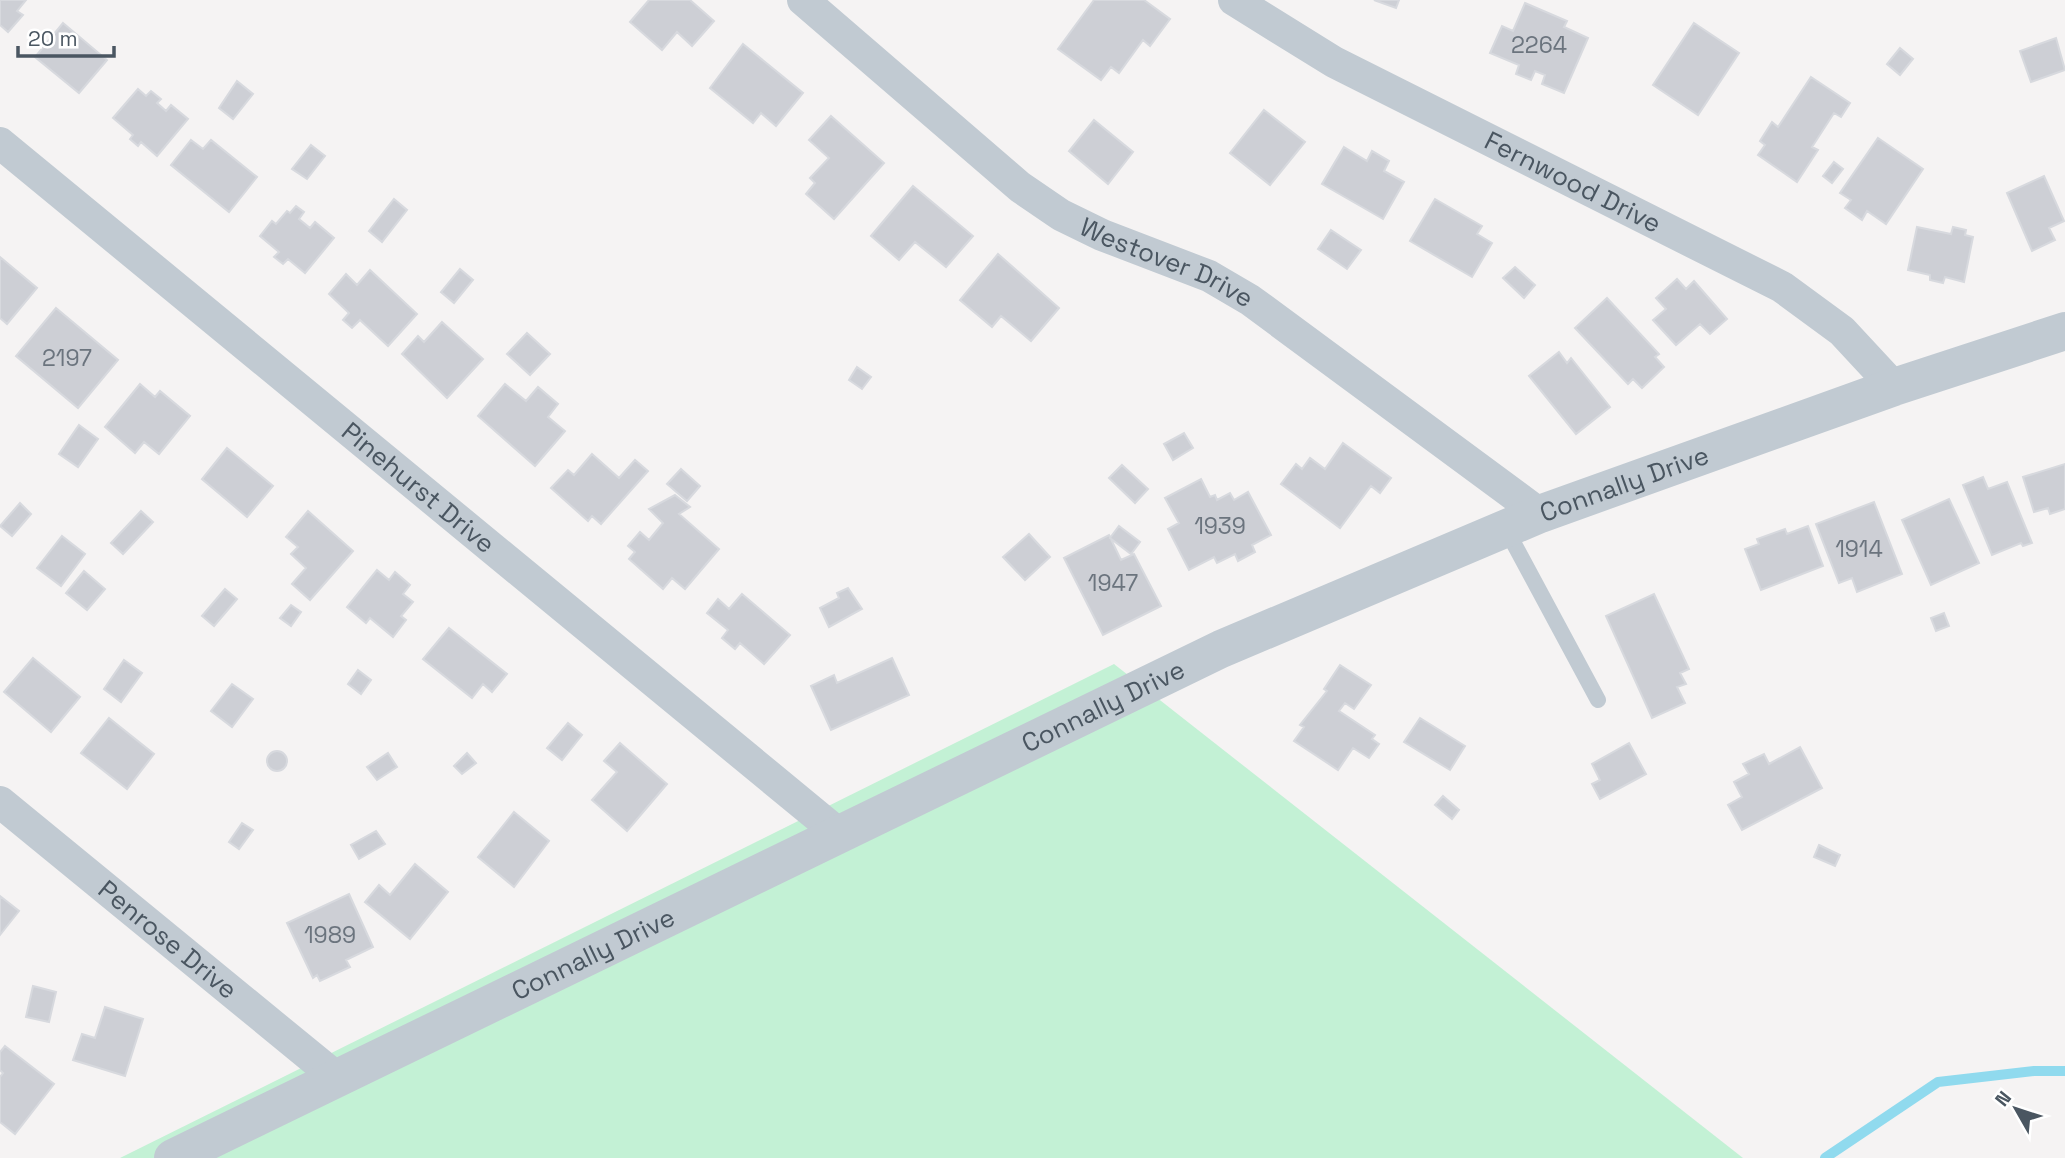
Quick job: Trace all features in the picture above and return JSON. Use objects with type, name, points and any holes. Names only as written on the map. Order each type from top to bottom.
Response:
[{"type":"street","name":"Westover Drive","points":[[803,0],[1020,187],[1051,208],[1102,236],[1209,276],[1250,300],[1523,521]]},
{"type":"street","name":"Fernwood Drive","points":[[1234,0],[1334,62],[1782,287],[1842,331],[1894,387]]},
{"type":"street","name":"Pinehurst Drive","points":[[0,143],[838,833]]},
{"type":"street","name":"Connally Drive","points":[[173,1158],[1221,649],[1523,521],[1894,387],[2065,331]]},
{"type":"street","name":"Penrose Drive","points":[[0,802],[337,1078]]},
{"type":"lane","points":[[1523,521],[1598,700]]},
{"type":"green space","points":[[1114,664],[1743,1158],[120,1158]]},
{"type":"building","points":[[0,0],[26,0],[17,11],[23,15],[8,32],[0,25]]},
{"type":"building","points":[[649,0],[690,0],[714,21],[692,46],[677,32],[662,50],[630,22]]},
{"type":"building","points":[[1094,0],[1144,0],[1170,19],[1150,46],[1143,40],[1119,73],[1111,67],[1101,80],[1058,49]]},
{"type":"building","points":[[1374,0],[1399,0],[1396,8]]},
{"type":"building","points":[[1525,3],[1567,21],[1564,27],[1588,38],[1564,93],[1542,84],[1545,75],[1535,71],[1531,80],[1516,74],[1519,65],[1490,53],[1502,26],[1513,31]]},
{"type":"building","points":[[63,23],[107,60],[79,93],[35,57]]},
{"type":"building","points":[[1694,23],[1739,53],[1698,115],[1653,85]]},
{"type":"building","points":[[2056,38],[2065,70],[2031,82],[2020,51]]},
{"type":"building","points":[[743,44],[803,93],[776,126],[761,113],[753,123],[710,88]]},
{"type":"building","points":[[1900,48],[1913,59],[1900,75],[1887,64]]},
{"type":"building","points":[[1811,77],[1850,103],[1841,117],[1834,113],[1812,147],[1818,150],[1797,182],[1758,155],[1765,145],[1760,141],[1772,122],[1778,127]]},
{"type":"building","points":[[237,81],[253,94],[233,119],[219,108]]},
{"type":"building","points":[[138,89],[146,96],[151,91],[161,99],[157,103],[166,111],[171,105],[188,119],[157,156],[141,142],[138,146],[130,139],[133,135],[113,118]]},
{"type":"building","points":[[1264,110],[1305,142],[1270,185],[1230,153]]},
{"type":"building","points":[[831,116],[884,163],[834,219],[806,194],[815,183],[810,178],[829,158],[809,140]]},
{"type":"building","points":[[1094,120],[1133,152],[1108,184],[1069,151]]},
{"type":"building","points":[[1878,138],[1923,169],[1886,224],[1867,211],[1862,220],[1845,208],[1851,200],[1840,193]]},
{"type":"building","points":[[191,140],[203,149],[211,140],[257,177],[229,212],[171,165]]},
{"type":"building","points":[[311,145],[325,156],[307,179],[292,169]]},
{"type":"building","points":[[1344,147],[1367,161],[1372,151],[1389,161],[1384,171],[1404,182],[1383,219],[1322,184]]},
{"type":"building","points":[[1834,162],[1843,169],[1832,183],[1823,176]]},
{"type":"building","points":[[2044,176],[2064,221],[2049,228],[2055,240],[2032,251],[2007,193]]},
{"type":"building","points":[[913,186],[973,236],[946,267],[915,242],[899,260],[871,236]]},
{"type":"building","points":[[394,199],[407,210],[382,242],[369,231]]},
{"type":"building","points":[[1435,199],[1482,226],[1477,234],[1492,243],[1472,277],[1410,241]]},
{"type":"building","points":[[296,206],[304,212],[299,219],[310,228],[315,222],[334,238],[305,273],[288,259],[283,264],[274,257],[279,252],[260,236],[272,221],[276,224],[287,211],[290,213]]},
{"type":"building","points":[[1917,227],[1951,234],[1953,227],[1966,230],[1965,235],[1973,237],[1964,282],[1945,277],[1943,283],[1930,280],[1930,275],[1908,270]]},
{"type":"building","points":[[1331,230],[1361,250],[1347,269],[1318,249]]},
{"type":"building","points":[[998,254],[1059,308],[1031,341],[1001,316],[992,327],[960,300]]},
{"type":"building","points":[[0,257],[37,288],[7,324],[0,318]]},
{"type":"building","points":[[1515,267],[1535,285],[1524,298],[1503,278]]},
{"type":"building","points":[[460,269],[473,280],[454,303],[441,292]]},
{"type":"building","points":[[370,270],[417,314],[388,346],[360,320],[352,328],[343,320],[349,313],[329,294],[346,274],[357,285]]},
{"type":"building","points":[[1677,279],[1686,289],[1694,281],[1727,319],[1710,334],[1700,324],[1676,345],[1653,320],[1666,309],[1656,298]]},
{"type":"building","points":[[1607,298],[1659,354],[1655,357],[1664,367],[1642,388],[1633,379],[1628,384],[1575,328]]},
{"type":"building","points":[[56,308],[118,360],[78,408],[16,356]]},
{"type":"building","points":[[442,322],[483,359],[447,398],[402,354],[418,336],[424,342]]},
{"type":"building","points":[[527,333],[550,354],[530,375],[507,354]]},
{"type":"building","points":[[1559,352],[1567,363],[1571,358],[1610,407],[1576,434],[1529,376]]},
{"type":"building","points":[[857,367],[871,377],[862,389],[849,380]]},
{"type":"building","points":[[140,384],[155,397],[160,391],[190,416],[159,454],[144,442],[135,453],[105,427]]},
{"type":"building","points":[[505,384],[526,401],[538,387],[558,404],[548,417],[565,431],[535,466],[478,416]]},
{"type":"building","points":[[79,425],[98,439],[78,467],[59,454]]},
{"type":"building","points":[[1184,433],[1193,448],[1173,460],[1164,444]]},
{"type":"building","points":[[1343,443],[1391,478],[1380,493],[1371,486],[1340,528],[1281,484],[1296,464],[1302,469],[1310,458],[1325,469]]},
{"type":"building","points":[[227,448],[273,486],[247,517],[202,479]]},
{"type":"building","points":[[592,454],[619,478],[635,460],[648,471],[601,524],[592,516],[588,521],[551,488],[568,470],[574,475]]},
{"type":"building","points":[[2065,464],[2065,509],[2050,514],[2048,508],[2034,512],[2023,477]]},
{"type":"building","points":[[1122,465],[1148,489],[1135,503],[1109,478]]},
{"type":"building","points":[[681,469],[700,486],[687,501],[667,484]]},
{"type":"building","points":[[1983,477],[1988,489],[2007,482],[2032,543],[2023,546],[2021,543],[1992,555],[1963,485]]},
{"type":"building","points":[[1201,479],[1210,497],[1215,495],[1217,500],[1230,493],[1234,500],[1248,492],[1271,535],[1252,545],[1255,552],[1238,561],[1235,554],[1217,563],[1214,557],[1189,570],[1168,529],[1179,523],[1165,498]]},
{"type":"building","points":[[675,495],[690,507],[679,514],[719,549],[685,589],[672,578],[663,589],[629,559],[635,552],[628,546],[640,532],[649,540],[663,523],[649,509]]},
{"type":"building","points":[[1949,499],[1979,563],[1931,585],[1902,520]]},
{"type":"building","points":[[1874,502],[1902,574],[1857,592],[1852,578],[1839,583],[1816,524]]},
{"type":"building","points":[[20,503],[31,514],[12,536],[0,526]]},
{"type":"building","points":[[141,511],[153,522],[123,554],[111,543]]},
{"type":"building","points":[[308,511],[353,551],[310,600],[292,584],[306,568],[291,554],[298,547],[286,537]]},
{"type":"building","points":[[1119,526],[1140,542],[1131,554],[1110,538]]},
{"type":"building","points":[[1808,526],[1823,566],[1761,590],[1745,549],[1759,544],[1757,539],[1785,529],[1787,534]]},
{"type":"building","points":[[1029,534],[1050,557],[1025,580],[1003,557]]},
{"type":"building","points":[[1109,535],[1121,560],[1134,554],[1161,606],[1103,635],[1064,558]]},
{"type":"building","points":[[62,536],[85,554],[61,586],[37,568]]},
{"type":"building","points":[[377,570],[389,580],[395,572],[410,585],[403,594],[413,602],[401,616],[406,620],[393,637],[370,618],[366,623],[347,607]]},
{"type":"building","points":[[84,571],[105,589],[87,610],[66,593]]},
{"type":"building","points":[[848,588],[862,609],[829,627],[820,608],[839,598],[837,593]]},
{"type":"building","points":[[225,589],[237,599],[214,626],[202,616]]},
{"type":"building","points":[[742,594],[790,635],[764,664],[740,643],[735,649],[722,638],[728,630],[707,613],[718,599],[729,609]]},
{"type":"building","points":[[1654,594],[1689,669],[1680,673],[1686,684],[1677,687],[1685,703],[1652,718],[1606,616]]},
{"type":"building","points":[[291,605],[301,612],[291,626],[280,618]]},
{"type":"building","points":[[1944,613],[1949,626],[1936,631],[1931,618]]},
{"type":"building","points":[[449,628],[507,674],[492,692],[483,684],[472,698],[423,659]]},
{"type":"building","points":[[33,658],[80,697],[51,732],[4,692]]},
{"type":"building","points":[[892,658],[909,695],[831,730],[811,686],[834,675],[837,683]]},
{"type":"building","points":[[124,660],[142,673],[121,702],[104,689]]},
{"type":"building","points":[[1340,665],[1371,685],[1354,709],[1345,703],[1339,711],[1375,735],[1372,739],[1379,744],[1369,758],[1353,748],[1338,770],[1294,741],[1304,727],[1300,725],[1327,691],[1324,689]]},
{"type":"building","points":[[358,670],[371,680],[361,694],[348,684]]},
{"type":"building","points":[[232,684],[253,699],[232,727],[211,711]]},
{"type":"building","points":[[109,718],[154,754],[127,789],[81,753]]},
{"type":"building","points":[[1420,718],[1465,746],[1450,770],[1404,742]]},
{"type":"building","points":[[568,723],[582,735],[562,760],[547,748]]},
{"type":"building","points":[[620,743],[667,784],[627,831],[592,800],[617,772],[604,761]]},
{"type":"building","points":[[1629,743],[1646,774],[1600,799],[1592,784],[1600,780],[1592,764]]},
{"type":"building","points":[[1800,747],[1822,788],[1742,830],[1728,805],[1742,797],[1734,782],[1749,774],[1743,764],[1764,754],[1769,764]]},
{"type":"building","points":[[273,751],[281,751],[287,761],[281,771],[273,771],[267,765],[267,757]]},
{"type":"building","points":[[388,753],[397,767],[377,780],[367,767]]},
{"type":"building","points":[[467,753],[476,763],[462,774],[454,766]]},
{"type":"building","points":[[1443,796],[1459,810],[1452,819],[1435,805]]},
{"type":"building","points":[[514,812],[549,841],[514,887],[478,857]]},
{"type":"building","points":[[242,823],[253,830],[239,849],[229,842]]},
{"type":"building","points":[[376,831],[385,844],[359,859],[351,845]]},
{"type":"building","points":[[1819,845],[1840,855],[1835,866],[1814,857]]},
{"type":"building","points":[[415,864],[448,892],[410,939],[365,902],[379,885],[390,895]]},
{"type":"building","points":[[349,894],[373,947],[346,960],[350,967],[320,981],[317,975],[313,978],[287,923]]},
{"type":"building","points":[[0,896],[19,911],[0,935]]},
{"type":"building","points":[[33,986],[56,992],[49,1022],[26,1017]]},
{"type":"building","points":[[105,1007],[143,1019],[125,1076],[73,1060],[82,1034],[95,1038]]},
{"type":"building","points":[[5,1046],[54,1084],[15,1134],[0,1122],[0,1077],[3,1073],[0,1070],[0,1052]]},
{"type":"waterway","points":[[1825,1158],[1938,1082],[2034,1071],[2065,1071]]}]
